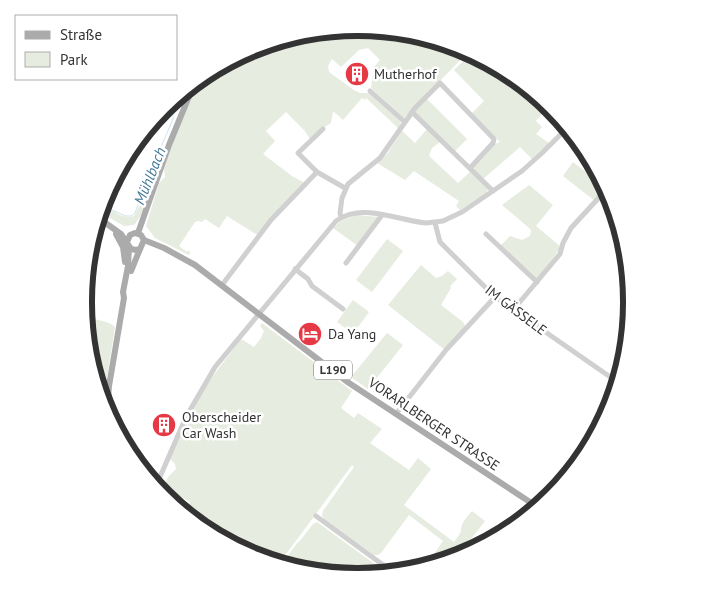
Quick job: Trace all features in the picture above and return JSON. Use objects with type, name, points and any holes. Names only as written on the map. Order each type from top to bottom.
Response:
[{"type":"main road","points":[[124,298],[127,293],[134,257],[151,200],[169,145],[188,97]]},
{"type":"main road","points":[[140,239],[151,200]]},
{"type":"main road","name":"VORARLBERGER STRASSE","points":[[104,222],[121,234],[128,245],[147,238],[194,265],[315,358],[532,503]]},
{"type":"main road","points":[[110,226],[123,247],[126,278]]},
{"type":"main road","name":"VORARLBERGER STRASSE","points":[[110,226],[175,254]]},
{"type":"main road","points":[[108,394],[124,298],[129,237],[140,239]]},
{"type":"street","points":[[341,217],[340,208],[345,188],[380,158],[412,112],[440,83],[494,139],[493,143],[470,168]]},
{"type":"street","points":[[370,91],[406,122]]},
{"type":"street","points":[[412,112],[493,191]]},
{"type":"street","points":[[323,129],[298,153],[318,172],[345,188]]},
{"type":"street","points":[[159,478],[186,416],[215,367],[329,227],[341,217],[356,212],[421,223],[435,223],[455,216],[528,166],[562,133]]},
{"type":"street","points":[[222,285],[271,220],[318,172]]},
{"type":"street","points":[[514,309],[560,254],[563,243],[571,228],[601,195]]},
{"type":"street","points":[[346,263],[382,215]]},
{"type":"street","name":"IM GÄSSELE","points":[[435,223],[440,242],[495,296],[612,378]]},
{"type":"street","points":[[486,234],[537,282]]},
{"type":"street","points":[[295,269],[308,279],[312,286],[343,310]]},
{"type":"street","points":[[396,414],[446,350],[495,296]]},
{"type":"street","points":[[316,516],[384,566]]},
{"type":"green space","points":[[340,37],[375,37],[426,45],[462,58],[404,118],[371,88],[374,67],[380,60],[368,48],[359,50],[341,67],[332,59],[328,66],[329,72],[354,90],[360,93],[369,93],[401,121],[399,129],[366,98],[365,100],[362,98],[343,120],[333,111],[331,123],[318,131],[310,139],[286,112],[266,131],[275,141],[263,154],[292,176],[305,183],[257,235],[227,216],[219,228],[205,219],[202,222],[195,222],[179,246],[187,252],[189,250],[189,255],[155,238],[146,226],[159,183],[165,177],[164,168],[193,93],[240,64],[256,56],[289,45]]},
{"type":"green space","points":[[465,59],[490,72],[519,91],[543,112],[536,121],[542,127],[536,134],[549,143],[532,159],[520,147],[483,179],[473,169],[474,166],[495,144],[500,142],[472,113],[484,101],[454,70]]},
{"type":"green space","points":[[426,98],[467,139],[455,151],[415,113]]},
{"type":"green space","points":[[427,129],[440,142],[432,148],[429,156],[458,183],[471,171],[488,188],[487,192],[460,210],[456,206],[459,201],[414,171],[405,180],[377,163],[387,154],[402,131],[415,143]]},
{"type":"green space","points":[[573,162],[592,177],[601,195],[595,201],[563,176]]},
{"type":"green space","points":[[151,184],[146,205],[134,225],[124,226],[106,216],[109,208],[121,216],[134,216]]},
{"type":"green space","points":[[529,185],[553,205],[536,226],[561,247],[537,280],[500,246],[510,236],[522,240],[530,236],[531,230],[502,205]]},
{"type":"green space","points":[[356,215],[379,217],[358,246],[333,228],[341,221]]},
{"type":"green space","points":[[387,239],[403,251],[372,292],[356,280]]},
{"type":"green space","points":[[421,265],[436,278],[448,271],[457,279],[450,286],[451,288],[441,305],[463,322],[465,326],[445,350],[388,305]]},
{"type":"green space","points":[[353,300],[369,312],[353,334],[337,322]]},
{"type":"green space","points":[[92,319],[109,323],[115,327],[106,386],[97,354]]},
{"type":"green space","points":[[262,323],[352,391],[341,408],[354,418],[358,413],[382,429],[370,443],[409,470],[418,458],[431,469],[404,505],[454,542],[461,532],[464,521],[472,511],[485,521],[467,544],[432,557],[443,541],[409,515],[381,553],[374,555],[324,519],[322,515],[354,467],[352,465],[284,557],[256,548],[225,532],[188,506],[190,502],[170,490],[165,485],[168,477],[176,469],[175,464],[170,459],[187,419],[207,384],[240,340],[254,347],[264,331],[260,326]]},
{"type":"green space","points":[[387,333],[403,345],[368,389],[351,377]]},
{"type":"green space","points":[[317,522],[378,567],[340,567],[306,563],[286,558],[313,524]]},
{"type":"waterway","name":"Mühlbach","points":[[109,208],[126,216],[131,216],[135,213],[149,184],[155,161],[173,119],[173,115],[170,114]]},
{"type":"place","name":"Mutherhof","points":[[357,74]]},
{"type":"place","name":"Da Yang","points":[[310,334]]},
{"type":"place","name":"Oberscheider Car Wash","points":[[164,425]]}]
